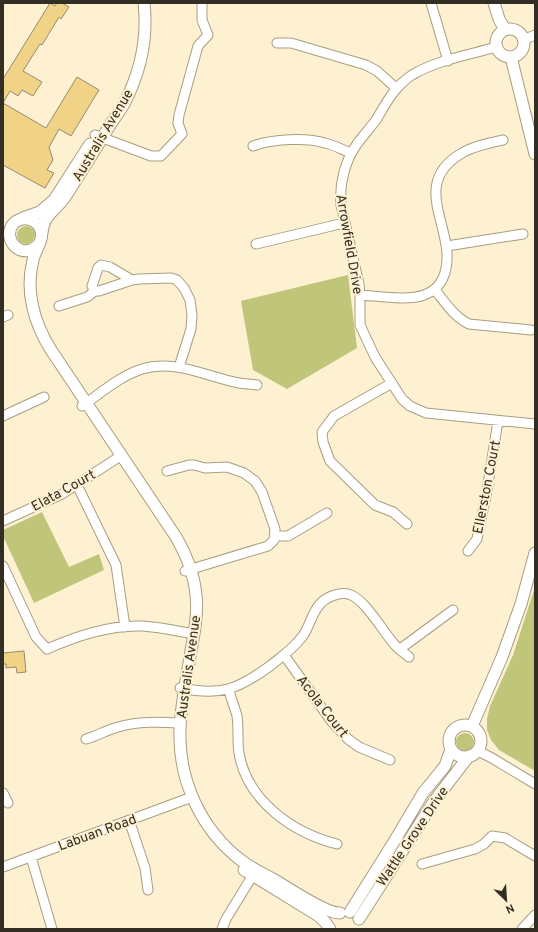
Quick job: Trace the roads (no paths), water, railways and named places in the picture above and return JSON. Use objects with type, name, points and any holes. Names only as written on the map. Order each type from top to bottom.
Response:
[{"type":"street","name":"Australis Avenue","points":[[84,405],[47,344],[35,318],[30,276],[33,260],[41,239],[43,226],[47,216],[65,197],[99,136],[132,67],[138,33],[137,3]]},
{"type":"street","name":"Australis Avenue","points":[[13,222],[35,214],[51,204],[124,103],[138,71],[145,37],[144,3]]},
{"type":"street","points":[[99,136],[151,156],[161,156],[182,134],[178,124],[179,115],[198,46],[208,36],[202,20],[202,3]]},
{"type":"street","points":[[431,3],[448,61]]},
{"type":"street","points":[[494,3],[499,19],[505,30]]},
{"type":"street","points":[[509,29],[516,31],[523,40],[521,51],[515,56],[511,57],[500,53],[496,47],[497,37],[505,30],[509,29]]},
{"type":"street","points":[[523,40],[535,35]]},
{"type":"street","points":[[277,44],[291,43],[366,65],[377,71],[396,88]]},
{"type":"street","name":"Arrowfield Drive","points":[[496,47],[432,66],[412,75],[396,88],[351,153],[341,184],[340,194],[344,223],[356,269],[360,295],[360,325],[374,357],[402,399],[418,410],[426,413],[535,424]]},
{"type":"street","points":[[511,57],[535,154]]},
{"type":"street","points":[[254,146],[262,143],[304,139],[326,143],[351,153]]},
{"type":"street","points":[[360,295],[412,298],[423,296],[435,290],[440,284],[446,268],[448,256],[436,202],[436,186],[438,179],[451,160],[463,152],[502,140]]},
{"type":"street","points":[[3,239],[16,248],[23,251],[32,250],[41,239],[41,230],[36,222],[28,218],[13,222],[9,239],[16,248]]},
{"type":"street","points":[[256,244],[344,223]]},
{"type":"street","points":[[447,246],[523,234]]},
{"type":"street","name":"Australis Avenue","points":[[16,248],[23,256],[25,264],[26,296],[33,328],[44,348],[119,456],[175,545],[188,570],[191,602],[191,633],[177,723],[176,758],[179,776],[197,819],[210,838],[228,856],[319,916],[330,929]]},
{"type":"street","points":[[95,291],[92,288],[92,284],[100,265],[110,267],[132,280]]},
{"type":"street","points":[[59,306],[86,297],[95,291],[132,280],[171,278],[177,280],[184,288],[191,308],[192,322],[179,367]]},
{"type":"street","points":[[435,290],[456,315],[462,321],[469,324],[531,330]]},
{"type":"street","points":[[84,405],[135,372],[159,366],[179,367],[238,383],[257,385]]},
{"type":"street","points":[[392,383],[334,416],[322,432],[323,442],[330,461],[375,505],[394,512],[407,524]]},
{"type":"street","points":[[3,416],[44,397]]},
{"type":"street","name":"Ellerston Court","points":[[468,551],[477,539],[486,496],[498,421]]},
{"type":"street","name":"Elata Court","points":[[3,521],[55,497],[119,456]]},
{"type":"street","points":[[167,472],[189,465],[194,465],[205,468],[227,467],[244,473],[259,486],[274,525],[276,536],[272,544],[188,570]]},
{"type":"street","points":[[77,484],[116,565],[125,627]]},
{"type":"street","points":[[276,536],[288,536],[327,513]]},
{"type":"street","points":[[472,726],[502,657],[535,553]]},
{"type":"street","points":[[3,566],[36,637],[47,649],[82,635],[125,627],[150,627],[191,633]]},
{"type":"street","points":[[182,689],[203,692],[228,690],[240,686],[252,679],[284,655],[302,637],[308,628],[314,611],[321,602],[343,593],[352,595],[361,603],[396,646],[409,657]]},
{"type":"street","points":[[400,649],[453,610]]},
{"type":"street","name":"Acola Court","points":[[284,655],[332,722],[348,739],[359,747],[390,760]]},
{"type":"street","points":[[228,690],[237,716],[239,753],[249,782],[256,793],[286,821],[321,840],[337,844]]},
{"type":"street","points":[[86,739],[127,725],[150,722],[177,723]]},
{"type":"street","points":[[473,753],[481,742],[479,732],[472,726],[462,725],[453,730],[449,739],[451,749],[459,756],[473,753],[492,758],[535,784]]},
{"type":"street","name":"Wattle Grove Drive","points":[[330,929],[332,919],[345,913],[388,852],[423,793],[446,766],[451,749]]},
{"type":"street","name":"Wattle Grove Drive","points":[[360,924],[435,800],[473,753]]},
{"type":"street","points":[[3,793],[8,803]]},
{"type":"street","name":"Labuan Road","points":[[3,867],[189,798]]},
{"type":"street","points":[[129,820],[145,868],[148,890]]},
{"type":"street","points":[[422,864],[475,849],[484,844],[492,836],[505,838],[535,856]]},
{"type":"street","points":[[31,857],[52,929]]},
{"type":"street","name":"Australis Avenue","points":[[254,873],[324,909],[334,913],[345,913]]},
{"type":"street","points":[[222,929],[226,919],[254,873]]},
{"type":"street","points":[[345,913],[356,916],[360,924]]},
{"type":"street","points":[[522,929],[535,915]]}]
